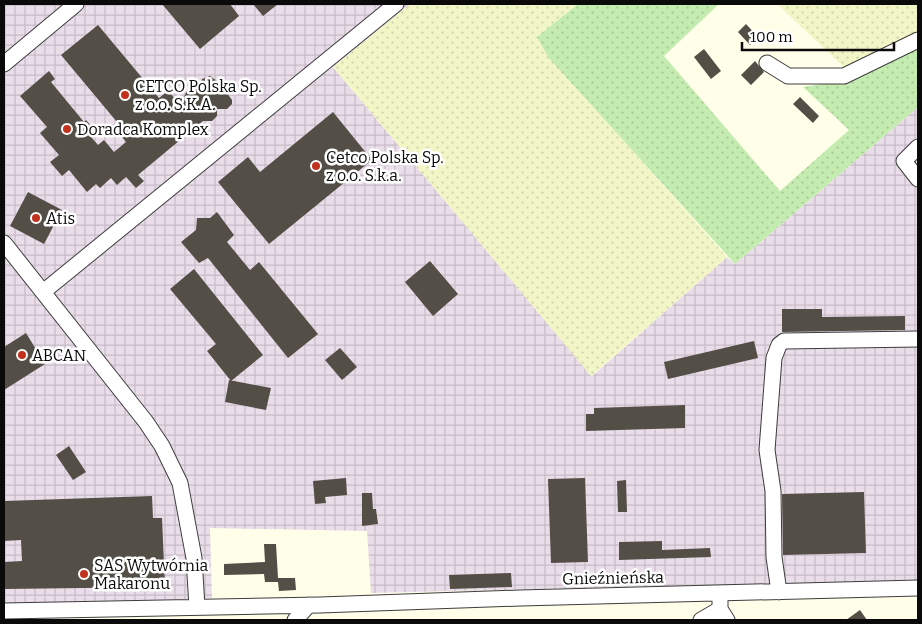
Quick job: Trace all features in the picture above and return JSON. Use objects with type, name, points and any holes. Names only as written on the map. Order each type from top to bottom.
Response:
[{"type":"street","points":[[4,64],[76,4]]},
{"type":"street","points":[[43,292],[396,4]]},
{"type":"street","points":[[767,63],[788,76],[844,76],[918,40]]},
{"type":"street","points":[[918,147],[904,161],[918,179]]},
{"type":"street","points":[[4,243],[146,422],[162,446],[180,483],[194,558],[197,607]]},
{"type":"street","points":[[779,592],[774,558],[773,491],[767,450],[774,358],[779,345],[784,341],[918,338]]},
{"type":"street","name":"Gnieźnieńska","points":[[4,611],[309,605],[918,588]]},
{"type":"street","points":[[701,620],[723,615],[720,593]]},
{"type":"street","points":[[295,620],[309,605]]},
{"type":"shaded area","points":[[4,4],[410,4],[333,67],[592,376],[727,257],[735,264],[918,107],[918,582],[761,587],[715,585],[371,593],[367,531],[210,528],[212,598],[4,607]]},
{"type":"green space","points":[[410,4],[578,4],[537,37],[548,56],[727,257],[591,376],[333,67]]},
{"type":"green space","points":[[578,4],[719,4],[664,56],[780,191],[849,130],[803,87],[843,81],[918,44],[918,107],[735,264],[548,57],[537,37]]},
{"type":"green space","points":[[777,4],[918,4],[918,31],[848,71]]},
{"type":"building","points":[[162,4],[230,4],[239,16],[200,49]]},
{"type":"building","points":[[253,4],[278,4],[263,16]]},
{"type":"building","points":[[746,24],[758,37],[750,45],[738,32]]},
{"type":"building","points":[[98,25],[159,98],[168,91],[180,104],[187,91],[199,88],[202,79],[210,76],[217,81],[217,92],[227,93],[232,100],[232,104],[227,109],[217,109],[217,116],[212,121],[203,121],[138,175],[144,181],[136,188],[126,177],[117,185],[111,178],[100,188],[96,184],[87,192],[69,170],[62,176],[50,162],[59,155],[40,133],[47,127],[20,96],[49,71],[55,79],[51,82],[84,122],[86,120],[92,127],[86,131],[98,145],[104,140],[114,152],[126,142],[118,132],[122,128],[61,55]]},
{"type":"building","points":[[704,49],[721,71],[711,79],[694,57]]},
{"type":"building","points":[[755,61],[764,72],[751,85],[741,75]]},
{"type":"building","points":[[800,97],[819,116],[813,123],[793,104]]},
{"type":"building","name":"Cetco Polska Sp. z o.o. S.k.a.","points":[[333,112],[372,160],[269,244],[218,182],[248,157],[260,172]]},
{"type":"building","name":"Atis","points":[[28,192],[62,210],[44,244],[10,226]]},
{"type":"building","points":[[217,212],[234,235],[227,242],[250,270],[259,262],[318,334],[288,358],[208,258],[199,263],[181,242],[196,230],[197,218],[210,218]]},
{"type":"building","points":[[430,261],[458,294],[433,316],[405,282]]},
{"type":"building","points":[[194,269],[263,355],[231,381],[207,351],[216,344],[170,289]]},
{"type":"building","points":[[782,309],[822,309],[822,317],[905,316],[905,330],[782,332]]},
{"type":"building","name":"ABCAN","points":[[26,333],[45,364],[4,390],[4,347]]},
{"type":"building","points":[[754,341],[758,358],[668,379],[664,362]]},
{"type":"building","points":[[340,348],[357,367],[342,380],[325,360]]},
{"type":"building","points":[[229,380],[271,388],[266,410],[225,402]]},
{"type":"building","points":[[685,405],[685,428],[586,431],[586,414],[594,414],[594,408]]},
{"type":"building","points":[[69,446],[86,472],[73,480],[56,455]]},
{"type":"building","points":[[346,478],[347,495],[325,497],[326,503],[315,504],[313,481]]},
{"type":"building","points":[[585,478],[588,562],[551,563],[548,479]]},
{"type":"building","points":[[626,480],[627,512],[618,512],[617,481]]},
{"type":"building","points":[[864,492],[866,553],[783,555],[782,494]]},
{"type":"building","points":[[362,493],[372,493],[373,509],[376,509],[378,524],[362,526]]},
{"type":"building","points":[[152,496],[153,518],[162,518],[165,587],[4,589],[4,562],[22,561],[21,540],[4,541],[4,501]]},
{"type":"building","points":[[662,541],[662,550],[710,548],[711,557],[619,560],[619,542]]},
{"type":"building","points":[[264,544],[276,544],[278,578],[295,578],[296,590],[279,591],[278,582],[265,582],[264,574],[224,575],[224,564],[265,562]]},
{"type":"building","points":[[511,573],[512,587],[450,589],[449,575]]},
{"type":"building","points":[[860,610],[867,620],[846,620]]},
{"type":"place","name":"CETCO Polska Sp. z o.o. S.K.A.","points":[[125,95]]},
{"type":"place","name":"Doradca Komplex","points":[[67,129]]},
{"type":"place","name":"Cetco Polska Sp. z o.o. S.k.a.","points":[[316,166]]},
{"type":"place","name":"Atis","points":[[36,218]]},
{"type":"place","name":"ABCAN","points":[[22,355]]},
{"type":"place","name":"SAS Wytwórnia Makaronu","points":[[84,574]]}]
